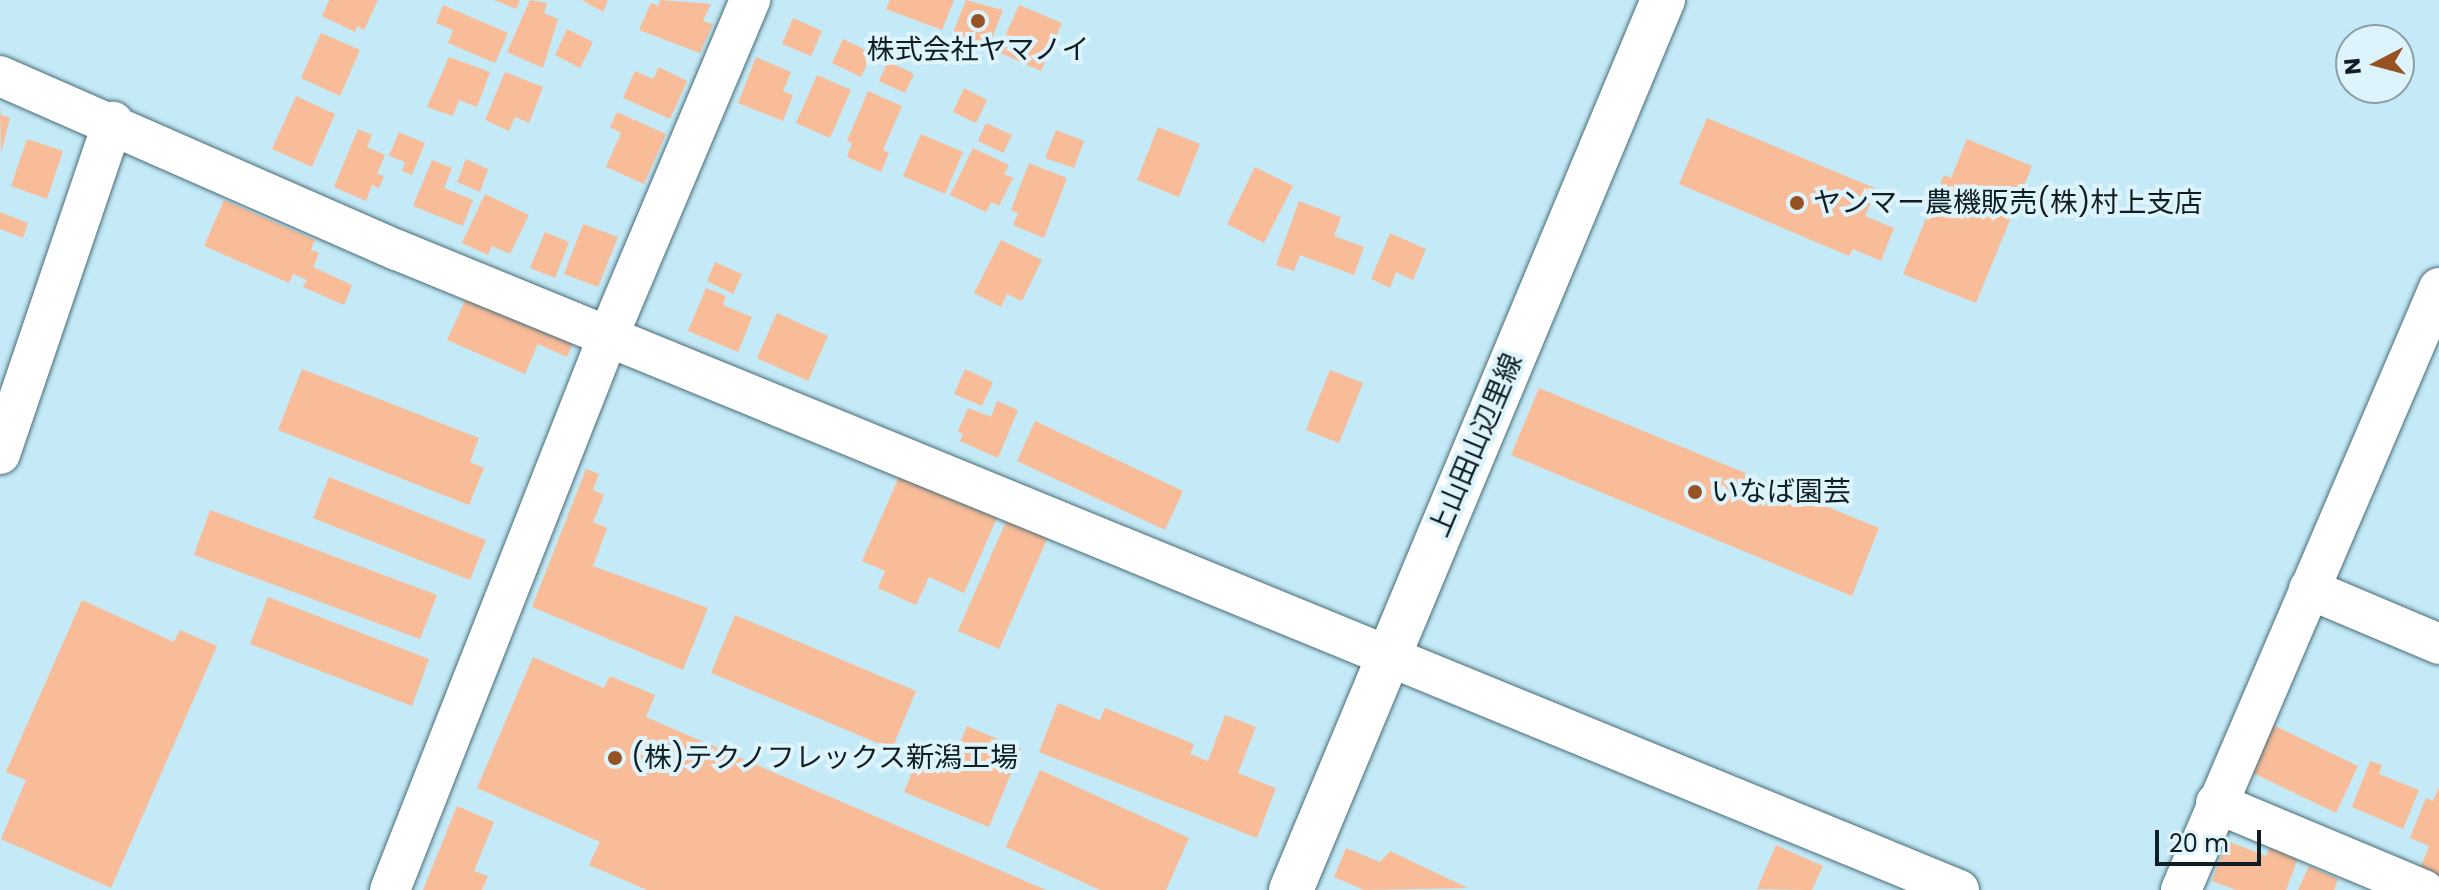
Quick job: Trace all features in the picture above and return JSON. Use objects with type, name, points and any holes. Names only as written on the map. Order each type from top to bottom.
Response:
[{"type":"main road","name":"上山田山辺里線","points":[[1291,890],[1663,0]]},
{"type":"street","points":[[390,890],[609,334],[750,0]]},
{"type":"street","points":[[0,76],[113,122],[397,250],[609,334],[1387,659],[1885,876],[1959,890]]},
{"type":"street","points":[[0,454],[113,122]]},
{"type":"street","points":[[2181,890],[2439,288]]},
{"type":"street","points":[[2309,589],[2439,644]]},
{"type":"street","points":[[2216,803],[2424,890]]},
{"type":"building","points":[[329,0],[378,0],[364,30],[357,26],[355,32],[322,16]]},
{"type":"building","points":[[494,0],[520,0],[516,9]]},
{"type":"building","points":[[530,0],[547,3],[544,13],[558,19],[543,68],[507,52]]},
{"type":"building","points":[[582,0],[608,0],[603,12]]},
{"type":"building","points":[[660,0],[711,4],[703,21],[713,24],[700,53],[639,30],[651,3],[658,6]]},
{"type":"building","points":[[890,0],[954,0],[942,30],[886,9]]},
{"type":"building","name":"株式会社ヤマノイ","points":[[966,0],[1003,10],[988,48],[953,33]]},
{"type":"building","points":[[443,5],[508,33],[495,63],[448,43],[453,30],[436,23]]},
{"type":"building","points":[[1019,5],[1062,23],[1041,71],[998,52]]},
{"type":"building","points":[[793,18],[822,31],[811,56],[782,44]]},
{"type":"building","points":[[567,29],[593,42],[580,68],[555,55]]},
{"type":"building","points":[[321,33],[360,50],[340,96],[301,78]]},
{"type":"building","points":[[843,39],[872,53],[861,77],[832,63]]},
{"type":"building","points":[[449,57],[490,72],[477,107],[459,100],[453,116],[427,107]]},
{"type":"building","points":[[756,57],[791,72],[783,91],[793,95],[783,121],[738,103]]},
{"type":"building","points":[[888,61],[914,74],[905,93],[879,81]]},
{"type":"building","points":[[659,67],[687,81],[670,119],[623,98],[635,71],[653,79]]},
{"type":"building","points":[[505,72],[543,87],[529,123],[515,117],[509,131],[485,120]]},
{"type":"building","points":[[817,75],[851,90],[830,138],[796,123]]},
{"type":"building","points":[[964,88],[987,100],[976,123],[953,112]]},
{"type":"building","points":[[868,91],[902,106],[883,150],[889,153],[881,172],[847,157],[852,143],[847,141]]},
{"type":"building","points":[[296,96],[335,114],[312,167],[272,149]]},
{"type":"building","points":[[0,106],[1,115],[10,118],[1,153]]},
{"type":"building","points":[[617,112],[666,134],[644,184],[606,167],[621,133],[610,127]]},
{"type":"building","name":"ヤンマー農機販売(株)村上支店","points":[[1707,118],[1877,189],[1865,216],[1894,228],[1881,261],[1853,249],[1849,256],[1679,184]]},
{"type":"building","points":[[986,123],[1012,135],[1003,153],[978,141]]},
{"type":"building","points":[[1158,127],[1200,144],[1179,197],[1137,180]]},
{"type":"building","points":[[358,129],[372,135],[367,147],[385,155],[377,174],[384,176],[379,188],[372,185],[366,201],[334,187]]},
{"type":"building","points":[[1056,130],[1084,141],[1074,168],[1045,158]]},
{"type":"building","points":[[399,132],[425,143],[412,175],[402,171],[405,162],[389,156]]},
{"type":"building","points":[[921,134],[963,152],[945,194],[903,176]]},
{"type":"building","points":[[27,139],[63,151],[47,199],[11,186]]},
{"type":"building","points":[[1967,139],[2032,166],[1976,303],[1903,274],[1944,175],[1951,178]]},
{"type":"building","points":[[973,148],[1009,165],[1004,174],[1013,178],[999,206],[991,202],[986,212],[950,195]]},
{"type":"building","points":[[466,159],[488,169],[480,192],[457,182]]},
{"type":"building","points":[[432,160],[452,168],[444,188],[473,200],[463,226],[413,206]]},
{"type":"building","points":[[1029,163],[1067,178],[1044,238],[1013,225],[1018,213],[1011,210]]},
{"type":"building","points":[[1255,167],[1293,186],[1264,243],[1227,224]]},
{"type":"building","points":[[485,194],[529,215],[510,254],[492,246],[488,255],[462,243]]},
{"type":"building","points":[[224,200],[315,240],[311,250],[319,253],[313,267],[352,285],[344,305],[303,287],[307,280],[293,274],[289,283],[204,246]]},
{"type":"building","points":[[1299,201],[1341,217],[1334,236],[1364,247],[1354,275],[1300,255],[1294,271],[1276,265]]},
{"type":"building","points":[[0,212],[28,223],[23,238],[0,229]]},
{"type":"building","points":[[583,224],[618,237],[598,287],[564,274]]},
{"type":"building","points":[[545,232],[569,242],[555,278],[530,268]]},
{"type":"building","points":[[1390,233],[1426,249],[1413,280],[1396,272],[1390,288],[1371,279]]},
{"type":"building","points":[[1001,240],[1042,260],[1022,301],[1007,294],[1001,307],[974,293]]},
{"type":"building","points":[[715,262],[742,274],[733,294],[707,281]]},
{"type":"building","points":[[473,283],[575,337],[567,357],[538,344],[525,374],[447,340]]},
{"type":"building","points":[[706,288],[726,296],[723,305],[752,317],[738,352],[688,331]]},
{"type":"building","points":[[777,313],[828,336],[808,381],[757,358]]},
{"type":"building","points":[[302,369],[479,438],[470,462],[484,468],[469,505],[278,430]]},
{"type":"building","points":[[965,369],[993,382],[982,406],[954,394]]},
{"type":"building","points":[[1330,370],[1363,383],[1339,443],[1306,430]]},
{"type":"building","name":"いなば園芸","points":[[1539,388],[1879,528],[1852,596],[1511,455]]},
{"type":"building","points":[[997,401],[1018,410],[998,458],[960,441],[963,434],[958,431],[968,408],[991,417]]},
{"type":"building","points":[[1035,421],[1183,491],[1165,530],[1017,461]]},
{"type":"building","points":[[903,468],[1000,511],[964,593],[929,577],[916,605],[878,588],[885,571],[862,561]]},
{"type":"building","points":[[586,469],[599,474],[593,490],[604,495],[593,522],[607,528],[593,566],[708,608],[683,670],[532,607]]},
{"type":"building","points":[[329,477],[486,540],[470,580],[313,518]]},
{"type":"building","points":[[210,510],[437,595],[420,639],[194,555]]},
{"type":"building","points":[[1011,510],[1052,528],[999,649],[958,631]]},
{"type":"building","points":[[268,597],[429,659],[412,706],[250,644]]},
{"type":"building","points":[[82,600],[174,642],[180,630],[217,646],[111,888],[1,839],[26,780],[6,772]]},
{"type":"building","points":[[735,615],[916,691],[892,749],[711,673]]},
{"type":"building","name":"(株)テクノフレックス新潟工場","points":[[533,657],[604,688],[610,676],[655,695],[646,717],[1046,890],[647,890],[589,865],[600,842],[477,788]]},
{"type":"building","points":[[1058,703],[1100,720],[1105,708],[1194,744],[1190,754],[1208,761],[1225,715],[1256,727],[1238,773],[1276,788],[1257,838],[1039,752]]},
{"type":"building","points":[[2269,723],[2358,766],[2336,813],[2247,770]]},
{"type":"building","points":[[967,726],[1021,749],[989,827],[904,792],[920,752],[951,765]]},
{"type":"building","points":[[2370,761],[2382,765],[2379,774],[2419,790],[2403,829],[2352,807]]},
{"type":"building","points":[[1040,770],[1189,838],[1166,890],[1100,890],[1006,847]]},
{"type":"building","points":[[2439,787],[2439,880],[2419,871],[2429,846],[2410,838],[2426,798],[2433,801]]},
{"type":"building","points":[[457,806],[494,822],[474,871],[488,876],[482,890],[423,890]]},
{"type":"building","points":[[2227,841],[2266,856],[2270,847],[2298,858],[2286,890],[2236,890],[2212,881]]},
{"type":"building","points":[[1776,845],[1823,866],[1812,890],[1757,889]]},
{"type":"building","points":[[1346,848],[1380,862],[1390,851],[1468,888],[1364,890],[1334,877]]},
{"type":"building","points":[[2309,866],[2338,879],[2334,890],[2298,890]]},
{"type":"place","name":"株式会社ヤマノイ","points":[[978,21]]},
{"type":"place","name":"ヤンマー農機販売(株)村上支店","points":[[1797,203]]},
{"type":"place","name":"いなば園芸","points":[[1695,492]]},
{"type":"place","name":"(株)テクノフレックス新潟工場","points":[[615,758]]}]
